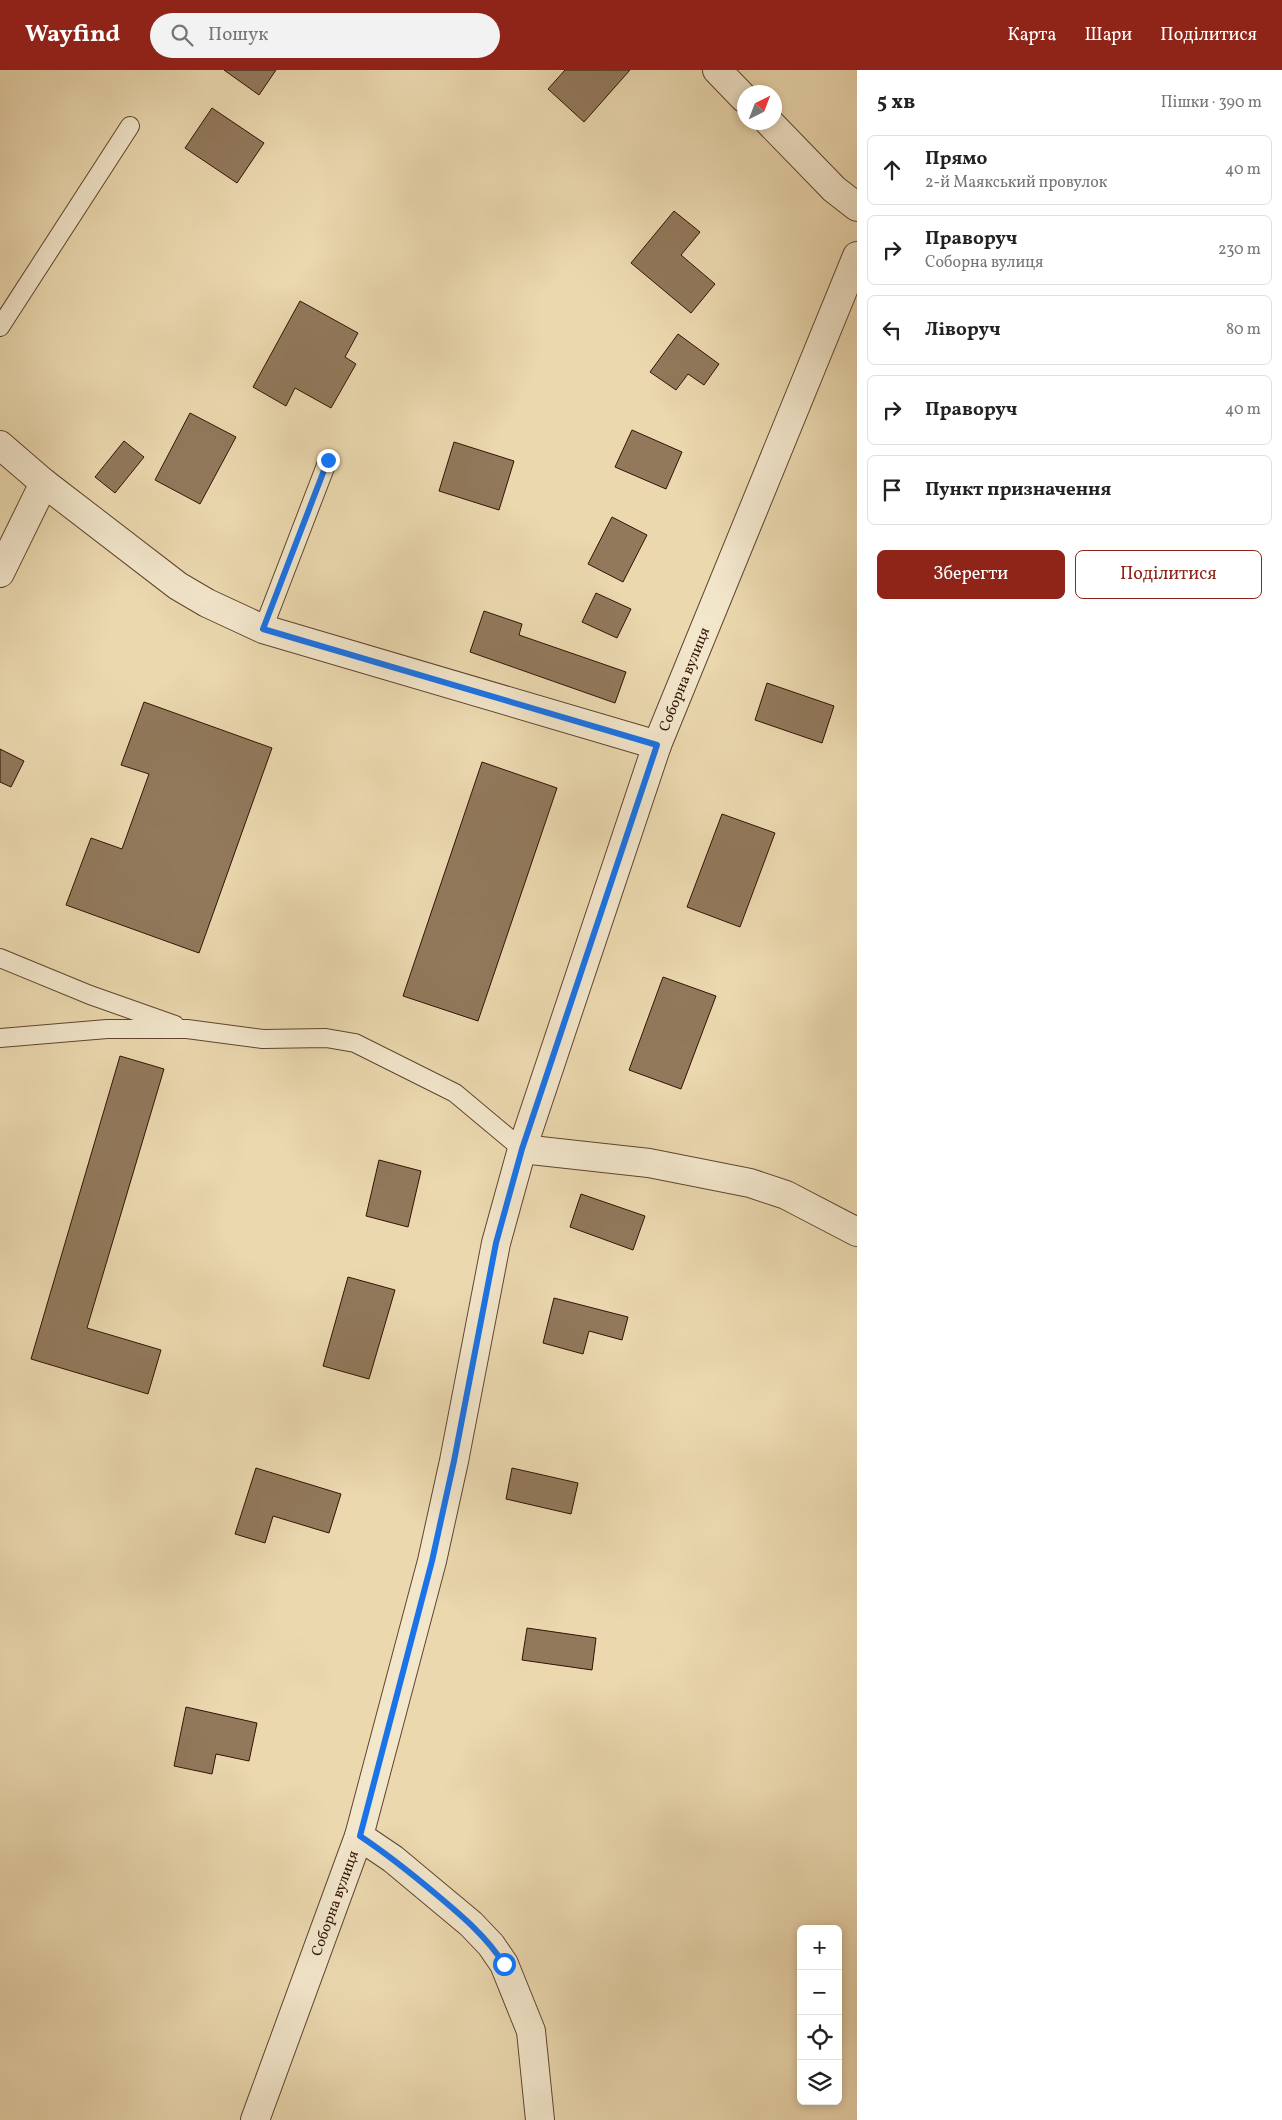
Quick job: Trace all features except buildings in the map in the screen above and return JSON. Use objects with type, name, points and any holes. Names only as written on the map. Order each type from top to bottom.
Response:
[{"type":"street","points":[[718,70],[737,90]]},
{"type":"street","points":[[777,130],[834,189],[857,207]]},
{"type":"street","name":"Соборна вулиця","points":[[255,2120],[360,1836],[432,1561],[454,1461],[496,1243],[522,1149],[657,745],[857,256]]},
{"type":"street","points":[[0,446],[44,483],[178,586],[207,603],[263,629],[657,745]]},
{"type":"street","points":[[0,573],[44,483]]},
{"type":"street","points":[[522,1149],[649,1163],[750,1183],[786,1195],[857,1232]]},
{"type":"street","points":[[360,1836],[393,1859],[471,1924],[491,1945],[504,1964],[531,2031],[540,2120]]},
{"type":"lane","points":[[0,327],[130,126]]},
{"type":"lane","points":[[263,629],[328,460]]},
{"type":"lane","points":[[0,958],[90,995],[188,1029]]},
{"type":"lane","points":[[0,1038],[107,1029],[188,1029],[263,1038],[326,1038],[355,1043],[455,1093],[522,1149]]},
{"type":"route","points":[[328,460],[263,629],[657,745],[522,1149],[496,1243],[454,1461],[432,1561],[360,1836],[393,1859],[471,1924],[491,1945],[504,1964]]}]
